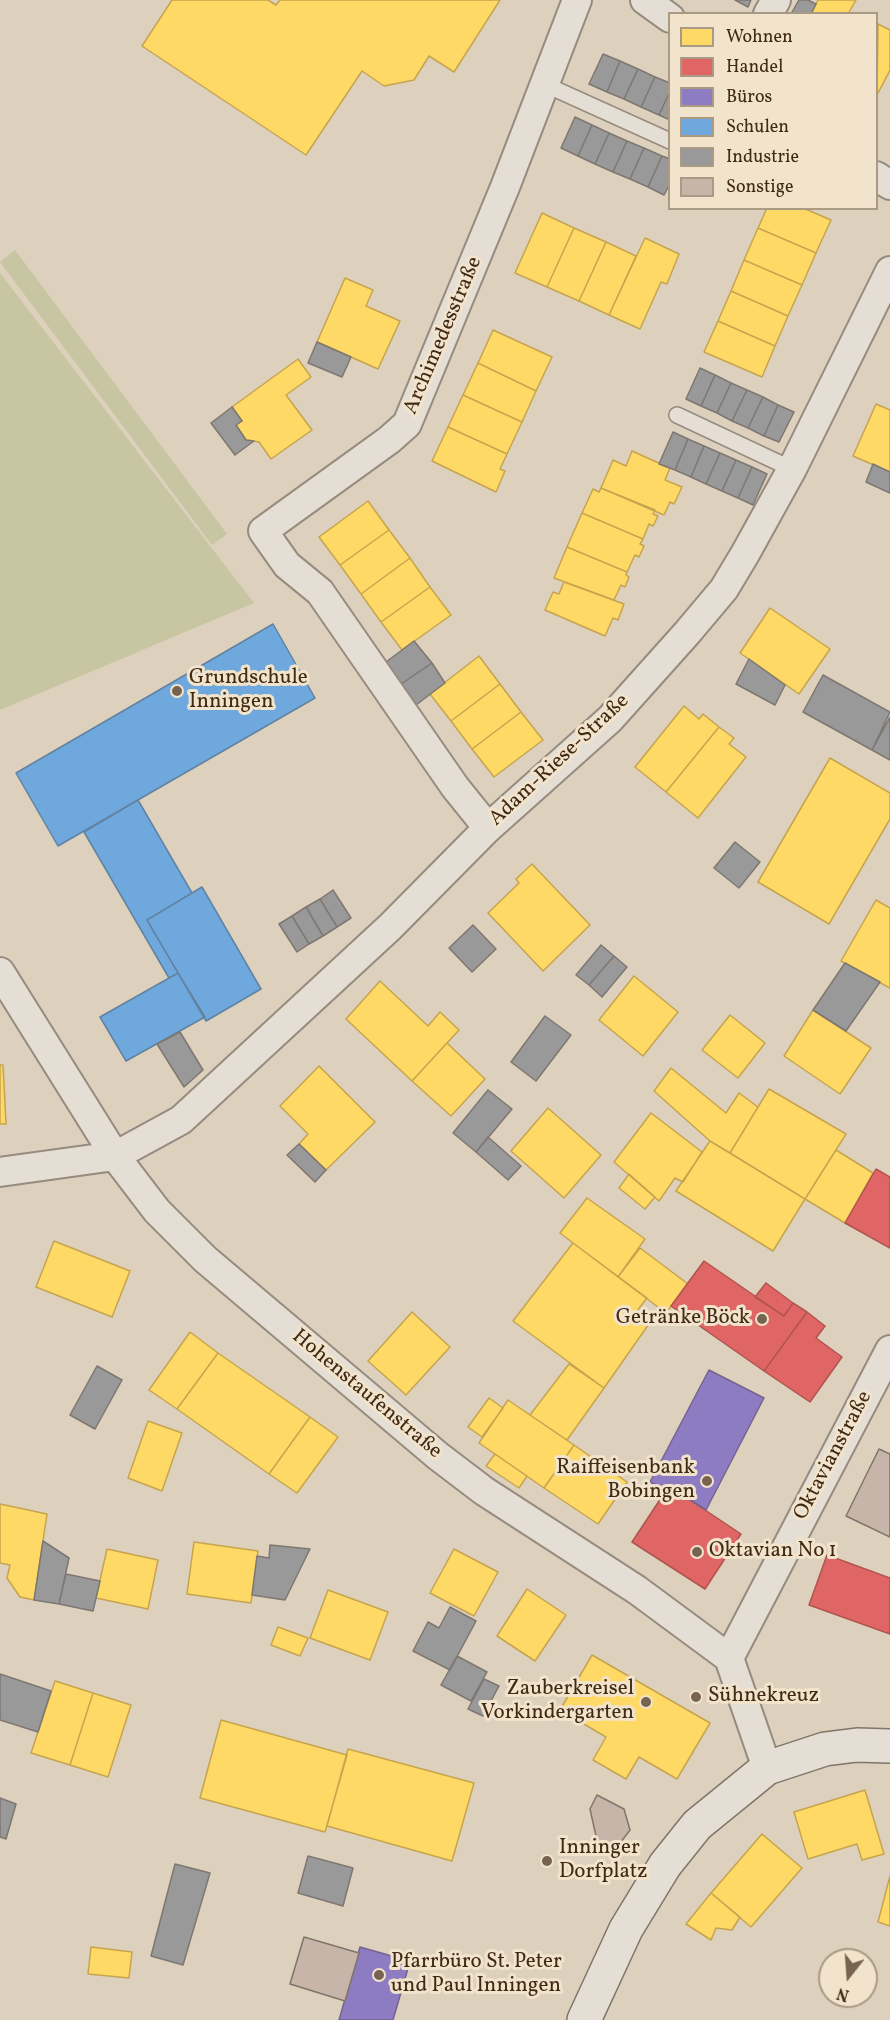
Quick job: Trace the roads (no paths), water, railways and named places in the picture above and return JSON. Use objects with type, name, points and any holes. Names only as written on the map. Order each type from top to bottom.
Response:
[{"type":"main road","points":[[584,2020],[626,1929],[665,1865],[697,1825],[767,1768],[825,1749],[857,1745],[890,1746]]},
{"type":"street","name":"Archimedesstraße","points":[[488,828],[455,786],[320,592],[286,566],[263,531],[389,440],[407,424],[492,219],[577,0]]},
{"type":"street","points":[[645,0],[668,17]]},
{"type":"street","name":"Adam-Riese-Straße","points":[[115,1156],[181,1120],[381,935],[488,828],[590,739],[687,633],[724,589],[792,469],[890,271]]},
{"type":"street","name":"Hohenstaufenstraße","points":[[0,972],[115,1156],[157,1211],[205,1258],[438,1456],[484,1491],[637,1590],[729,1658]]},
{"type":"street","points":[[0,1172],[115,1156]]},
{"type":"street","name":"Oktavianstraße","points":[[729,1658],[890,1350]]},
{"type":"street","points":[[729,1658],[767,1768]]},
{"type":"lane","points":[[544,84],[668,141]]},
{"type":"lane","points":[[677,415],[792,469]]},
{"type":"place","name":"Grundschule Inningen","points":[[177,691]]},
{"type":"place","name":"Getränke Böck","points":[[762,1319]]},
{"type":"place","name":"Raiffeisenbank Bobingen","points":[[707,1481]]},
{"type":"place","name":"Oktavian No 1","points":[[697,1552]]},
{"type":"place","name":"Sühnekreuz","points":[[696,1697]]},
{"type":"place","name":"Zauberkreisel Vorkindergarten","points":[[646,1702]]},
{"type":"place","name":"Inninger Dorfplatz","points":[[547,1861]]},
{"type":"place","name":"Pfarrbüro St. Peter und Paul Inningen","points":[[379,1975]]}]
